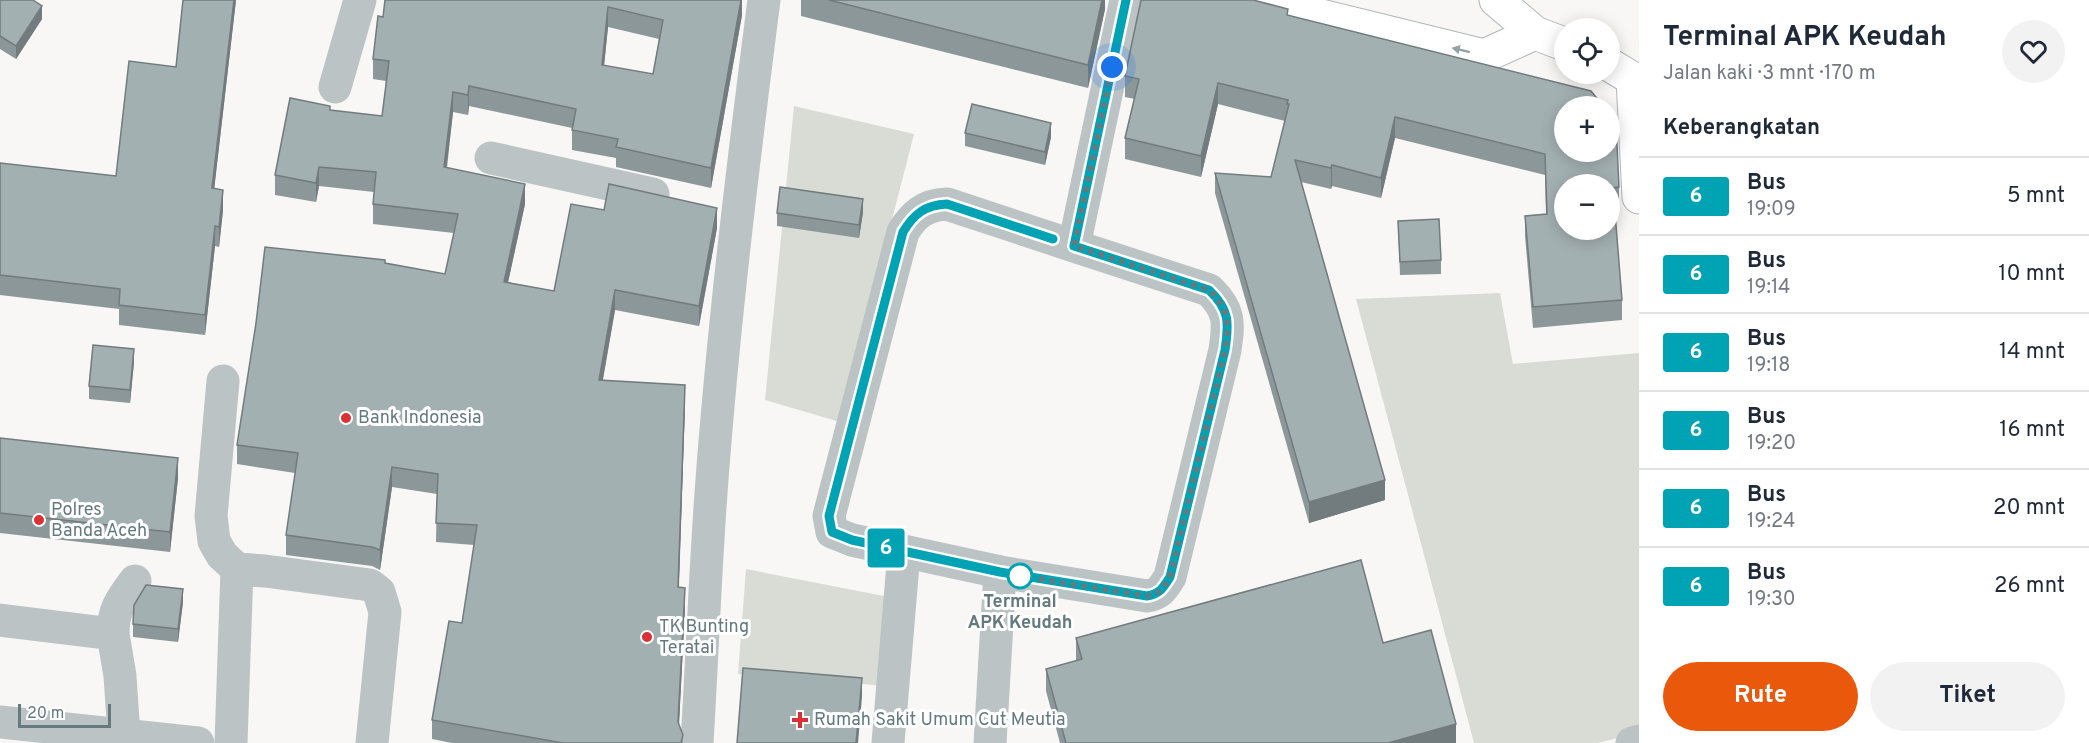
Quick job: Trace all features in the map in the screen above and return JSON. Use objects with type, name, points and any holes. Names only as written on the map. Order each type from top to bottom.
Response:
[{"type":"main road","points":[[1256,0],[1484,56],[1550,39]]},
{"type":"main road","points":[[1496,0],[1550,39]]},
{"type":"main road","points":[[1627,74],[1639,198]]},
{"type":"street","points":[[335,87],[360,0]]},
{"type":"street","points":[[697,743],[725,211],[764,0]]},
{"type":"street","points":[[1074,246],[1126,0]]},
{"type":"street","points":[[490,158],[681,201]]},
{"type":"street","points":[[947,204],[1074,246],[1209,290],[1221,301],[1226,315],[1228,332],[1225,350],[1170,577],[1162,590],[1155,595],[1147,596],[1000,572],[904,552],[839,536],[832,532],[829,516],[903,232],[912,217],[923,209],[947,204]]},
{"type":"street","points":[[223,381],[211,516],[214,541],[222,555],[237,569],[370,585],[379,592],[385,612],[372,743]]},
{"type":"street","points":[[888,743],[904,552]]},
{"type":"street","points":[[231,743],[237,569]]},
{"type":"street","points":[[990,743],[1000,572]]},
{"type":"street","points":[[124,736],[113,616],[135,581]]},
{"type":"street","points":[[0,620],[113,634]]},
{"type":"street","points":[[0,722],[198,743]]},
{"type":"street","points":[[1632,743],[1639,741]]},
{"type":"shaded area","points":[[794,106],[914,134],[840,422],[765,400]]},
{"type":"shaded area","points":[[1500,293],[1513,364],[1639,353],[1639,733],[1597,743],[1474,743],[1356,299]]},
{"type":"shaded area","points":[[746,569],[894,598],[886,686],[738,674]]},
{"type":"building","points":[[0,0],[33,0],[42,6],[16,46],[0,36]]},
{"type":"building","points":[[183,0],[234,0],[212,188],[223,190],[219,227],[215,226],[205,315],[119,305],[120,289],[0,275],[0,163],[116,176],[129,61],[176,67]]},
{"type":"building","points":[[385,0],[741,0],[711,168],[616,147],[618,139],[572,130],[576,109],[469,86],[468,95],[453,92],[444,167],[525,184],[504,282],[554,291],[571,204],[604,210],[609,184],[717,208],[699,306],[615,290],[599,380],[685,385],[678,587],[685,588],[678,722],[683,735],[681,743],[563,743],[432,720],[449,621],[462,623],[477,525],[436,523],[438,474],[392,467],[380,550],[286,535],[298,453],[237,445],[265,247],[385,260],[385,263],[445,274],[458,214],[373,204],[376,172],[319,167],[316,183],[275,175],[290,98],[330,106],[330,110],[382,116],[389,61],[373,59],[378,16],[383,17]],"holes":[[[608,7],[663,20],[653,74],[602,65]]]},
{"type":"building","points":[[829,0],[1102,0],[1088,65]]},
{"type":"building","points":[[1141,0],[1253,0],[1288,9],[1287,15],[1554,82],[1554,84],[1591,91],[1595,96],[1554,96],[1554,162],[1618,162],[1618,174],[1554,174],[1554,240],[1617,240],[1622,300],[1533,307],[1525,216],[1547,214],[1545,154],[1395,117],[1381,178],[1332,165],[1331,168],[1295,160],[1385,480],[1309,502],[1215,173],[1271,177],[1289,104],[1287,104],[1288,100],[1218,83],[1201,156],[1125,138],[1139,79],[1125,76]]},
{"type":"building","points":[[972,104],[1051,123],[1045,152],[965,133]]},
{"type":"building","points":[[780,187],[863,199],[859,225],[777,213]]},
{"type":"building","points":[[1439,219],[1441,260],[1400,262],[1398,221]]},
{"type":"building","points":[[93,345],[134,349],[130,390],[89,386]]},
{"type":"building","points":[[0,438],[178,458],[170,532],[0,513]]},
{"type":"building","points":[[1361,560],[1383,643],[1431,630],[1456,724],[1388,743],[1066,743],[1046,669],[1082,659],[1076,638]]},
{"type":"building","points":[[146,585],[183,589],[178,629],[133,624],[134,605]]},
{"type":"building","name":"Rumah Sakit Umum Cut Meutia","points":[[743,668],[862,678],[856,743],[737,743]]},
{"type":"bus line","name":"6","points":[[1053,239],[947,204],[923,209],[912,217],[903,232],[829,516],[830,526],[832,532],[852,540],[1000,572],[1147,596],[1155,595],[1162,590],[1170,577],[1228,332],[1221,301],[1209,290],[1074,246],[1126,0]]},
{"type":"place","name":"Bank Indonesia","points":[[346,418]]},
{"type":"place","name":"Polres Banda Aceh","points":[[39,520]]},
{"type":"place","name":"Terminal APK Keudah","points":[[1020,576]]},
{"type":"place","name":"TK Bunting Teratai","points":[[647,637]]},
{"type":"place","name":"Rumah Sakit Umum Cut Meutia","points":[[800,720]]},
{"type":"route","points":[[1020,576],[1147,596],[1155,595],[1162,590],[1170,577],[1225,350],[1228,332],[1226,315],[1221,301],[1209,290],[1074,246],[1112,67]]}]
